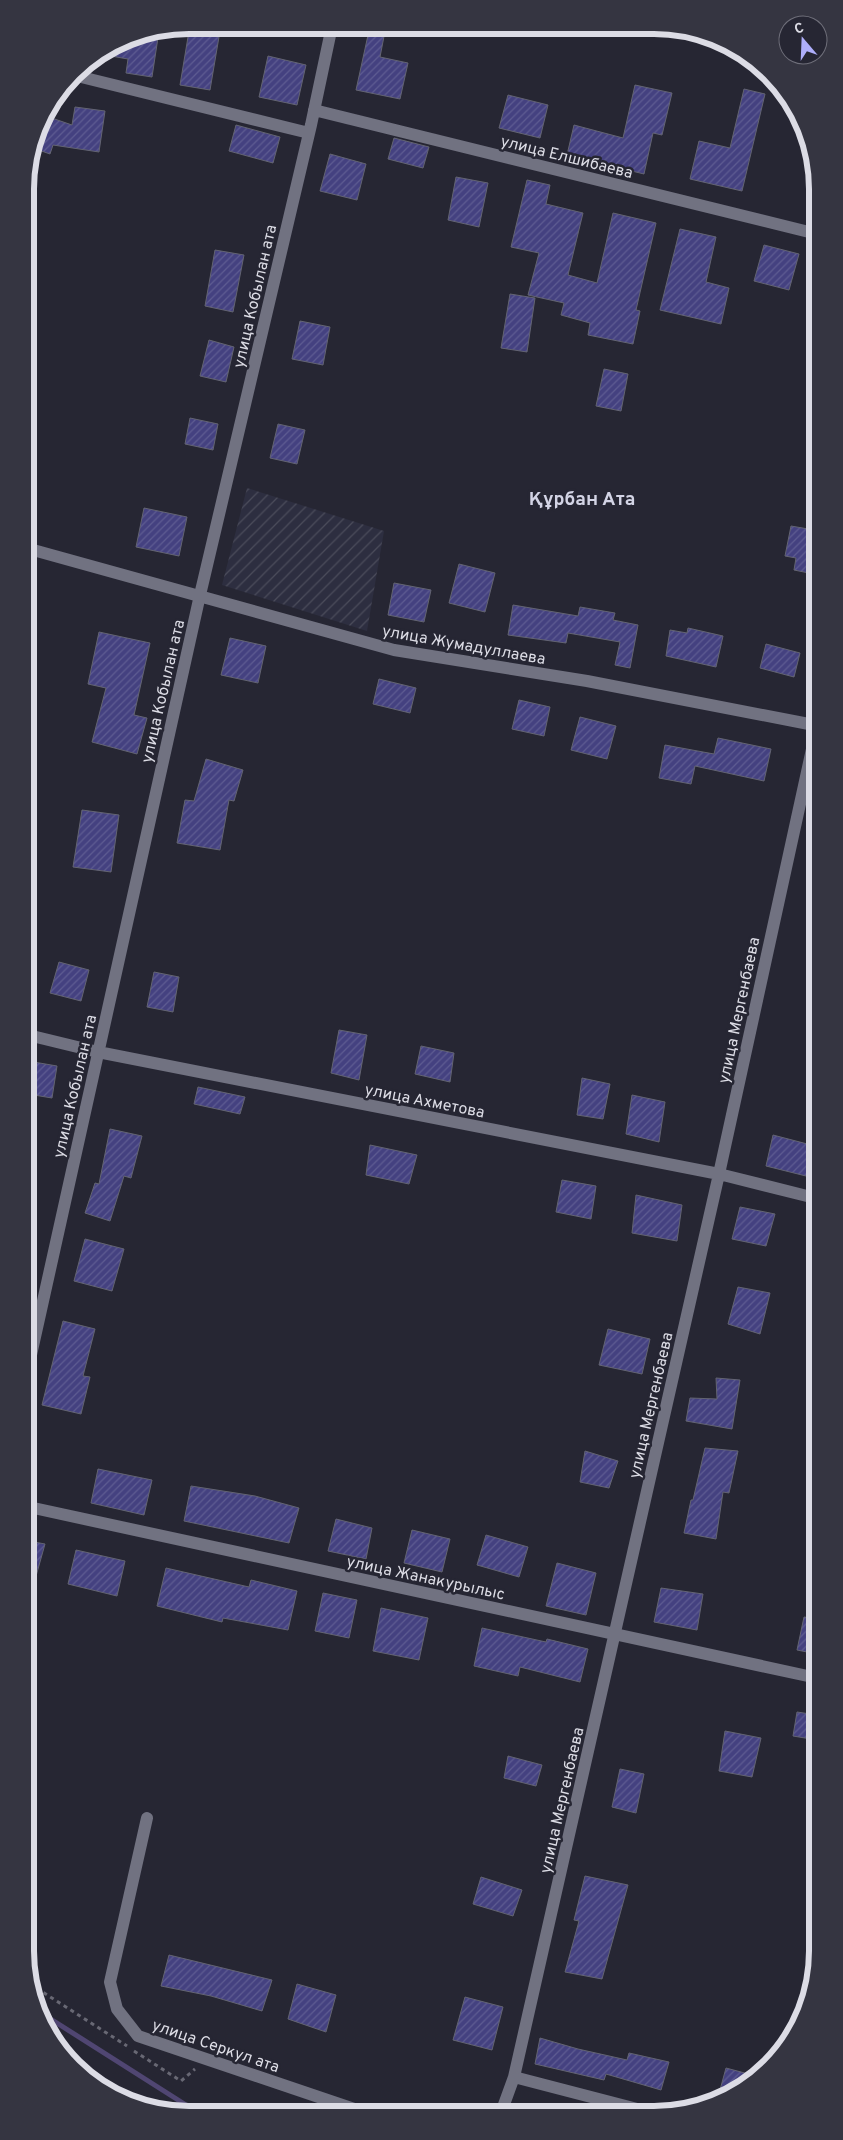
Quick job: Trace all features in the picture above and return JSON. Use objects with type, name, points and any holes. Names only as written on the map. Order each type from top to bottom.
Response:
[{"type":"street","name":"улица Кобылан ата","points":[[34,1341],[200,595],[309,133],[330,34]]},
{"type":"street","points":[[82,77],[309,133]]},
{"type":"street","name":"улица Елшибаева","points":[[314,110],[809,232]]},
{"type":"street","name":"улица Жумадуллаева","points":[[34,550],[394,650],[587,682],[809,724]]},
{"type":"street","name":"улица Мергенбаева","points":[[514,2077],[616,1635],[809,763]]},
{"type":"street","name":"улица Ахметова","points":[[34,1036],[98,1052],[719,1174],[809,1196]]},
{"type":"street","name":"улица Жанакурылыс","points":[[34,1508],[809,1676]]},
{"type":"street","name":"улица Серкул ата","points":[[147,1818],[110,1982],[117,2009],[138,2036],[345,2106]]},
{"type":"street","points":[[503,2106],[514,2077],[625,2106]]},
{"type":"path","points":[[39,1990],[181,2081],[206,2059]]},
{"type":"shaded area","points":[[247,488],[384,531],[367,631],[222,585]]},
{"type":"building","points":[[188,34],[219,34],[210,90],[180,85]]},
{"type":"building","points":[[368,34],[384,34],[380,57],[408,63],[400,99],[356,90]]},
{"type":"building","points":[[158,37],[152,77],[126,73],[128,59],[110,56],[139,42]]},
{"type":"building","points":[[268,56],[306,65],[297,105],[259,97]]},
{"type":"building","points":[[635,85],[672,93],[662,135],[653,133],[644,174],[567,155],[574,125],[623,138]]},
{"type":"building","points":[[744,89],[765,94],[742,191],[690,179],[699,141],[730,148]]},
{"type":"building","points":[[508,95],[548,105],[540,138],[499,128]]},
{"type":"building","points":[[75,107],[105,111],[99,152],[53,145],[50,154],[39,150],[51,118],[72,125]]},
{"type":"building","points":[[236,125],[280,137],[273,163],[229,151]]},
{"type":"building","points":[[394,138],[429,147],[423,168],[388,159]]},
{"type":"building","points":[[330,154],[366,164],[357,200],[320,191]]},
{"type":"building","points":[[456,177],[488,183],[479,227],[448,220]]},
{"type":"building","points":[[527,180],[550,185],[546,204],[583,213],[568,275],[597,283],[613,213],[656,223],[636,310],[640,311],[633,344],[588,335],[590,323],[561,315],[564,303],[528,295],[539,253],[511,247]]},
{"type":"building","points":[[680,229],[716,237],[706,282],[729,288],[721,324],[660,310]]},
{"type":"building","points":[[764,245],[799,254],[789,290],[754,281]]},
{"type":"building","points":[[215,250],[244,255],[233,312],[205,306]]},
{"type":"building","points":[[510,294],[535,298],[527,352],[501,348]]},
{"type":"building","points":[[300,321],[330,327],[323,365],[292,359]]},
{"type":"building","points":[[209,340],[234,347],[226,382],[200,376]]},
{"type":"building","points":[[604,369],[628,374],[621,411],[596,406]]},
{"type":"building","points":[[190,418],[218,424],[213,450],[185,444]]},
{"type":"building","points":[[278,424],[305,430],[297,464],[270,458]]},
{"type":"building","points":[[144,508],[187,517],[179,556],[136,547]]},
{"type":"building","points":[[791,526],[809,529],[809,573],[794,570],[796,558],[785,556]]},
{"type":"building","points":[[459,564],[495,573],[485,612],[449,603]]},
{"type":"building","points":[[394,583],[431,590],[424,622],[388,615]]},
{"type":"building","points":[[513,605],[578,616],[580,607],[615,613],[613,620],[638,625],[630,668],[615,665],[620,642],[568,633],[566,643],[508,635]]},
{"type":"building","points":[[688,628],[723,636],[716,667],[666,656],[670,630],[687,633]]},
{"type":"building","points":[[99,632],[150,643],[134,715],[147,718],[137,754],[92,742],[106,688],[88,684]]},
{"type":"building","points":[[230,638],[266,646],[258,683],[221,675]]},
{"type":"building","points":[[766,644],[800,653],[794,677],[760,668]]},
{"type":"building","points":[[379,679],[416,688],[410,713],[373,704]]},
{"type":"building","points":[[519,700],[550,707],[544,736],[512,729]]},
{"type":"building","points":[[580,717],[616,726],[607,759],[571,750]]},
{"type":"building","points":[[718,738],[771,749],[764,781],[695,766],[691,784],[659,778],[665,745],[714,754]]},
{"type":"building","points":[[206,759],[243,770],[234,801],[229,800],[220,850],[177,843],[185,800],[194,801]]},
{"type":"building","points":[[82,810],[119,815],[111,872],[73,867]]},
{"type":"building","points":[[59,962],[89,970],[81,1001],[50,993]]},
{"type":"building","points":[[154,972],[179,977],[173,1012],[147,1007]]},
{"type":"building","points":[[339,1030],[367,1035],[359,1080],[331,1073]]},
{"type":"building","points":[[421,1046],[454,1053],[450,1082],[415,1074]]},
{"type":"building","points":[[34,1062],[57,1066],[52,1098],[34,1095]]},
{"type":"building","points":[[582,1078],[610,1084],[603,1119],[577,1115]]},
{"type":"building","points":[[198,1087],[245,1097],[240,1114],[194,1104]]},
{"type":"building","points":[[632,1095],[665,1102],[659,1142],[626,1134]]},
{"type":"building","points":[[110,1129],[142,1136],[131,1178],[124,1176],[110,1221],[85,1213],[95,1183],[99,1184]]},
{"type":"building","points":[[773,1135],[809,1144],[809,1177],[766,1166]]},
{"type":"building","points":[[370,1145],[417,1155],[409,1184],[366,1175]]},
{"type":"building","points":[[562,1180],[596,1186],[591,1219],[556,1212]]},
{"type":"building","points":[[636,1195],[682,1205],[677,1241],[632,1233]]},
{"type":"building","points":[[740,1207],[775,1214],[766,1246],[732,1239]]},
{"type":"building","points":[[85,1239],[124,1249],[112,1291],[74,1281]]},
{"type":"building","points":[[738,1287],[770,1293],[760,1334],[728,1324]]},
{"type":"building","points":[[63,1321],[95,1329],[83,1376],[90,1377],[81,1414],[42,1405]]},
{"type":"building","points":[[608,1329],[650,1339],[642,1374],[599,1365]]},
{"type":"building","points":[[716,1378],[740,1380],[732,1429],[686,1421],[690,1398],[717,1399]]},
{"type":"building","points":[[705,1448],[738,1451],[729,1493],[723,1492],[716,1539],[684,1533]]},
{"type":"building","points":[[585,1451],[618,1461],[609,1488],[580,1482]]},
{"type":"building","points":[[98,1469],[152,1480],[144,1515],[91,1503]]},
{"type":"building","points":[[191,1486],[255,1496],[299,1508],[289,1543],[184,1521]]},
{"type":"building","points":[[336,1519],[372,1528],[366,1559],[328,1551]]},
{"type":"building","points":[[412,1530],[450,1539],[442,1572],[404,1563]]},
{"type":"building","points":[[486,1535],[528,1547],[519,1577],[477,1565]]},
{"type":"building","points":[[34,1542],[45,1544],[34,1583]]},
{"type":"building","points":[[76,1550],[125,1561],[117,1596],[68,1584]]},
{"type":"building","points":[[557,1563],[596,1573],[586,1615],[546,1606]]},
{"type":"building","points":[[166,1568],[249,1587],[251,1580],[297,1591],[288,1630],[223,1618],[222,1622],[157,1606]]},
{"type":"building","points":[[661,1588],[703,1594],[697,1630],[654,1622]]},
{"type":"building","points":[[323,1593],[357,1600],[349,1638],[315,1631]]},
{"type":"building","points":[[381,1608],[428,1618],[419,1660],[373,1651]]},
{"type":"building","points":[[804,1617],[809,1618],[809,1652],[797,1650]]},
{"type":"building","points":[[482,1628],[546,1642],[547,1639],[588,1649],[580,1682],[520,1667],[518,1676],[474,1666]]},
{"type":"building","points":[[797,1712],[809,1714],[809,1739],[793,1736]]},
{"type":"building","points":[[725,1731],[761,1738],[752,1777],[719,1771]]},
{"type":"building","points":[[508,1756],[542,1765],[536,1786],[504,1778]]},
{"type":"building","points":[[620,1769],[644,1774],[636,1813],[612,1807]]},
{"type":"building","points":[[585,1876],[628,1885],[602,1979],[565,1972],[579,1921],[574,1920]]},
{"type":"building","points":[[481,1877],[522,1890],[513,1916],[473,1904]]},
{"type":"building","points":[[169,1955],[272,1980],[262,2011],[211,1996],[161,1986]]},
{"type":"building","points":[[297,1984],[336,1995],[326,2032],[288,2019]]},
{"type":"building","points":[[465,1997],[503,2007],[492,2050],[453,2040]]},
{"type":"building","points":[[540,2038],[627,2060],[629,2053],[669,2062],[661,2090],[606,2074],[604,2080],[535,2064]]},
{"type":"building","points":[[726,2068],[749,2074],[732,2085],[720,2091]]},
{"type":"waterway","points":[[50,2018],[187,2106]]},
{"type":"district","name":"Құрбан Ата","points":[[582,498]]}]
